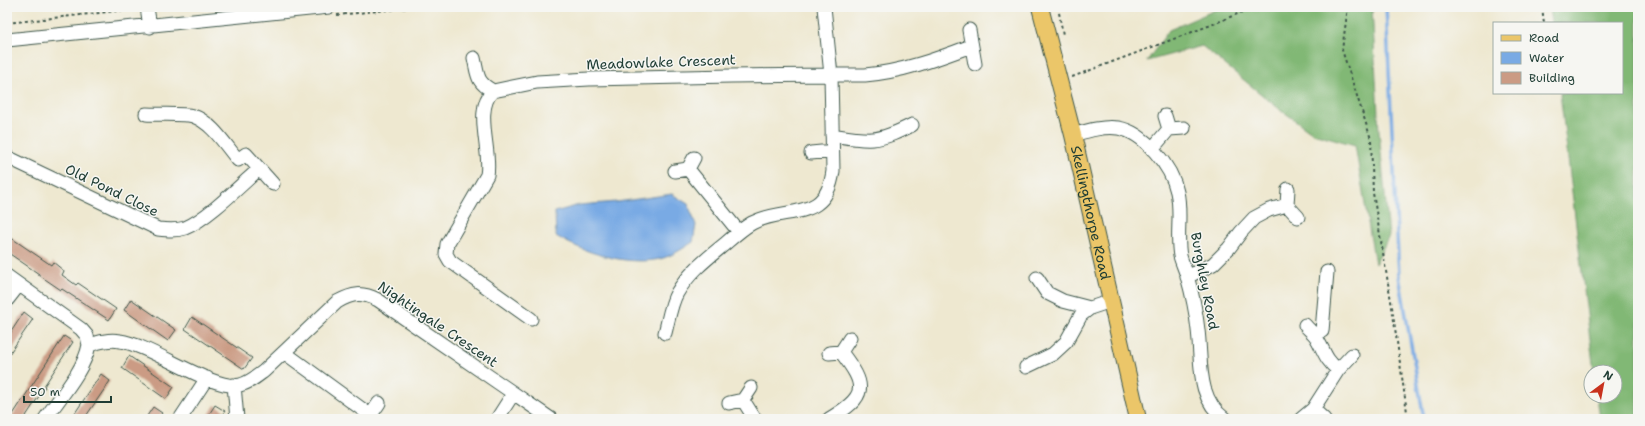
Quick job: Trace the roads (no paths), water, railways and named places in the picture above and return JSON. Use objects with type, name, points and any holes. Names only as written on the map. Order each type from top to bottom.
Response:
[{"type":"main road","name":"Skellingthorpe Road","points":[[1040,7],[1073,135],[1138,419]]},
{"type":"street","points":[[7,40],[150,27],[224,13],[329,7]]},
{"type":"street","points":[[665,333],[676,294],[692,272],[739,232],[752,223],[765,218],[808,209],[820,202],[828,192],[832,182],[833,170],[831,75],[824,7]]},
{"type":"street","points":[[143,8],[150,27]]},
{"type":"street","points":[[968,30],[975,64]]},
{"type":"street","name":"Meadowlake Crescent","points":[[493,91],[537,82],[731,76],[866,75],[906,68],[938,59],[971,46]]},
{"type":"street","points":[[474,58],[482,86],[493,91],[488,96],[486,102],[484,129],[489,166],[487,175],[447,244],[446,254],[450,261],[531,319]]},
{"type":"street","points":[[146,114],[192,116],[200,119],[213,130],[238,160],[246,154],[273,184]]},
{"type":"street","points":[[1165,116],[1170,129]]},
{"type":"street","points":[[832,135],[857,139],[874,139],[894,133],[912,125]]},
{"type":"street","name":"Burghley Road","points":[[1073,135],[1105,127],[1119,128],[1133,133],[1152,148],[1162,160],[1171,176],[1177,192],[1180,256],[1187,277],[1197,319],[1203,388],[1209,401],[1218,414],[1225,419]]},
{"type":"street","points":[[1152,148],[1170,129],[1184,128]]},
{"type":"street","points":[[811,153],[832,151]]},
{"type":"street","name":"Old Pond Close","points":[[7,157],[158,229],[172,230],[192,225],[259,169]]},
{"type":"street","points":[[685,166],[739,232]]},
{"type":"street","points":[[1288,189],[1287,205],[1298,217]]},
{"type":"street","points":[[1187,277],[1213,264],[1229,248],[1254,218],[1269,210],[1287,205]]},
{"type":"street","points":[[1327,272],[1323,331],[1324,354],[1330,363],[1338,370]]},
{"type":"street","points":[[7,276],[18,286],[81,329],[87,336],[89,345],[87,355],[46,419]]},
{"type":"street","points":[[1037,278],[1047,293],[1063,301],[1090,308]]},
{"type":"street","points":[[7,300],[18,286]]},
{"type":"street","name":"Nightingale Crescent","points":[[234,386],[250,381],[285,353],[337,302],[347,296],[367,295],[378,300],[551,419]]},
{"type":"street","points":[[1026,367],[1053,354],[1066,342],[1081,315],[1090,308],[1111,301]]},
{"type":"street","points":[[1305,325],[1323,331]]},
{"type":"street","points":[[829,419],[844,410],[856,400],[861,388],[859,377],[835,352],[850,338]]},
{"type":"street","points":[[89,345],[106,340],[120,341],[138,346],[207,378],[234,386],[237,419]]},
{"type":"street","points":[[285,353],[369,417],[379,403]]},
{"type":"street","points":[[1301,419],[1313,409],[1338,370],[1352,355]]},
{"type":"street","points":[[180,419],[207,378]]},
{"type":"street","points":[[729,403],[743,400],[751,388]]},
{"type":"street","points":[[497,419],[513,394]]},
{"type":"street","points":[[743,400],[755,419]]},
{"type":"street","points":[[1313,409],[1324,419]]},
{"type":"water","points":[[672,194],[688,204],[696,225],[693,242],[664,258],[647,261],[620,259],[593,253],[579,248],[556,236],[555,212],[579,205],[617,202]]},
{"type":"waterway","points":[[1386,7],[1399,276],[1424,419]]}]
